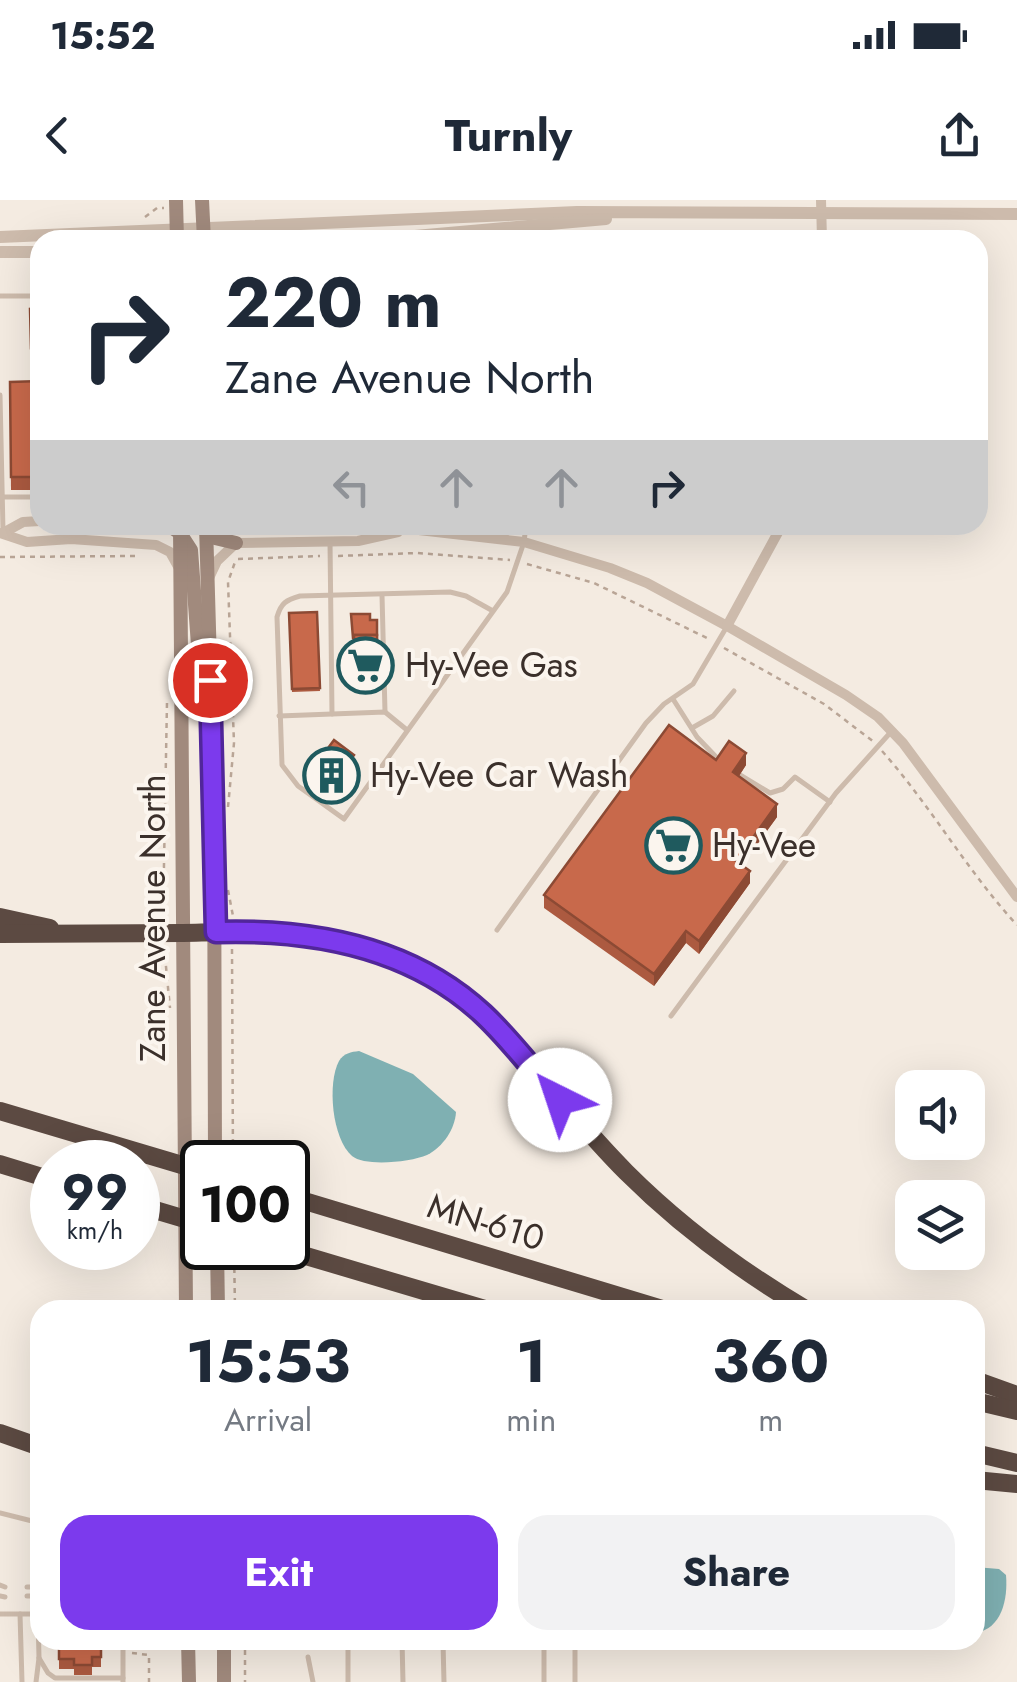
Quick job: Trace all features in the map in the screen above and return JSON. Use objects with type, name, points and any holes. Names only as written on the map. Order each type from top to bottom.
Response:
[{"type":"highway","points":[[0,917],[24,920],[64,934]]},
{"type":"highway","points":[[0,934],[280,932],[332,939],[386,955],[444,985],[483,1014],[603,1148],[664,1208],[712,1248],[792,1300]]},
{"type":"highway","points":[[0,1111],[180,1164]]},
{"type":"highway","points":[[0,1164],[30,1173]]},
{"type":"highway","name":"MN-610","points":[[310,1203],[633,1300]]},
{"type":"highway","points":[[310,1257],[454,1300]]},
{"type":"highway","points":[[985,1384],[1017,1395]]},
{"type":"highway","points":[[985,1403],[1017,1411]]},
{"type":"highway","points":[[0,1432],[30,1444]]},
{"type":"highway","points":[[985,1455],[1017,1463]]},
{"type":"highway","points":[[985,1481],[1017,1484]]},
{"type":"main road","points":[[176,200],[177,230]]},
{"type":"main road","points":[[202,200],[204,230]]},
{"type":"main road","name":"Zane Avenue North","points":[[177,535],[186,1300]]},
{"type":"main road","points":[[181,535],[191,550],[195,570],[200,683],[214,796]]},
{"type":"main road","name":"Zane Avenue North","points":[[204,535],[214,796],[215,1140]]},
{"type":"main road","points":[[214,535],[237,551]]},
{"type":"main road","points":[[217,1270],[218,1300]]},
{"type":"main road","points":[[188,1650],[188,1682]]},
{"type":"main road","points":[[224,1650],[224,1682]]},
{"type":"street","points":[[285,230],[577,212],[638,214],[822,206],[1017,214]]},
{"type":"street","points":[[545,230],[638,214]]},
{"type":"street","points":[[0,237],[30,237]]},
{"type":"street","points":[[0,252],[30,252]]},
{"type":"street","points":[[1,533],[30,522]]},
{"type":"street","points":[[1,533],[27,542],[71,539],[156,545],[170,552],[180,572]]},
{"type":"street","points":[[207,582],[216,561],[237,551],[358,541],[383,535]]},
{"type":"street","points":[[471,535],[524,542],[647,583],[846,695],[892,731],[1017,897]]},
{"type":"street","points":[[727,626],[777,535]]},
{"type":"lane","points":[[0,296],[30,296]]},
{"type":"lane","points":[[0,395],[4,497],[1,533]]},
{"type":"lane","points":[[4,497],[30,497]]},
{"type":"lane","points":[[493,612],[466,596],[450,592],[300,596],[287,600],[277,617],[279,752],[288,777],[344,818],[508,592],[525,535]]},
{"type":"lane","points":[[330,542],[332,714]]},
{"type":"lane","points":[[382,594],[385,712]]},
{"type":"lane","points":[[497,930],[646,723],[693,684],[727,626]]},
{"type":"lane","points":[[692,728],[713,716],[734,691]]},
{"type":"lane","points":[[673,699],[692,728],[723,762]]},
{"type":"lane","points":[[279,716],[385,712],[408,730]]},
{"type":"lane","points":[[672,1016],[830,802],[892,731]]},
{"type":"lane","points":[[740,774],[770,793],[783,789],[795,776],[830,802]]},
{"type":"lane","points":[[0,1513],[30,1520]]},
{"type":"lane","points":[[0,1614],[30,1614]]},
{"type":"lane","points":[[20,1614],[22,1682]]},
{"type":"lane","points":[[36,1682],[40,1650]]},
{"type":"lane","points":[[348,1650],[348,1682]]},
{"type":"lane","points":[[402,1650],[403,1682]]},
{"type":"lane","points":[[444,1650],[444,1682]]},
{"type":"lane","points":[[544,1650],[544,1682]]},
{"type":"lane","points":[[575,1650],[575,1682]]},
{"type":"lane","points":[[40,1658],[55,1678],[123,1680],[123,1652]]},
{"type":"lane","points":[[308,1657],[313,1682]]},
{"type":"path","points":[[228,814],[234,744],[228,573],[237,551],[330,556],[470,554],[518,561],[594,582],[824,704],[879,747],[906,778],[982,886],[1017,925]]},
{"type":"path","points":[[0,557],[144,556]]},
{"type":"path","points":[[168,696],[162,912],[171,1021]]},
{"type":"path","points":[[228,878],[233,915]]},
{"type":"path","points":[[162,912],[184,913]]},
{"type":"path","points":[[233,944],[233,1140]]},
{"type":"path","points":[[234,1270],[234,1300]]},
{"type":"path","points":[[245,1650],[245,1682]]},
{"type":"path","points":[[123,1652],[149,1655],[149,1682]]},
{"type":"water","points":[[359,1051],[413,1074],[456,1112],[451,1131],[433,1152],[410,1160],[377,1162],[358,1159],[345,1148],[336,1124],[333,1083],[341,1058]]},
{"type":"water","points":[[985,1568],[999,1569],[1006,1575],[1004,1603],[992,1626],[985,1630]]},
{"type":"building","points":[[30,381],[30,477],[11,477],[10,382]]},
{"type":"building","name":"Hy-Vee Gas","points":[[317,612],[320,688],[292,689],[289,613]]},
{"type":"building","points":[[351,614],[370,614],[370,620],[377,620],[377,635],[353,638]]},
{"type":"building","name":"Hy-Vee Gas","points":[[354,635],[377,635],[378,676],[356,676]]},
{"type":"building","name":"Hy-Vee","points":[[669,725],[716,760],[729,741],[746,753],[733,772],[777,804],[736,861],[750,871],[699,941],[686,931],[654,974],[544,895]]},
{"type":"building","name":"Hy-Vee Car Wash","points":[[334,740],[354,755],[328,790],[308,775]]},
{"type":"building","points":[[59,1650],[101,1650],[101,1657],[92,1657],[92,1665],[74,1665],[74,1659],[59,1659]]},
{"type":"place","name":"Hy-Vee Gas","points":[[366,665]]},
{"type":"place","name":"Hy-Vee Car Wash","points":[[331,775]]},
{"type":"place","name":"Hy-Vee","points":[[673,845]]},
{"type":"route","points":[[210,680],[216,932],[280,932],[321,937],[408,964],[483,1014],[560,1100]]}]
